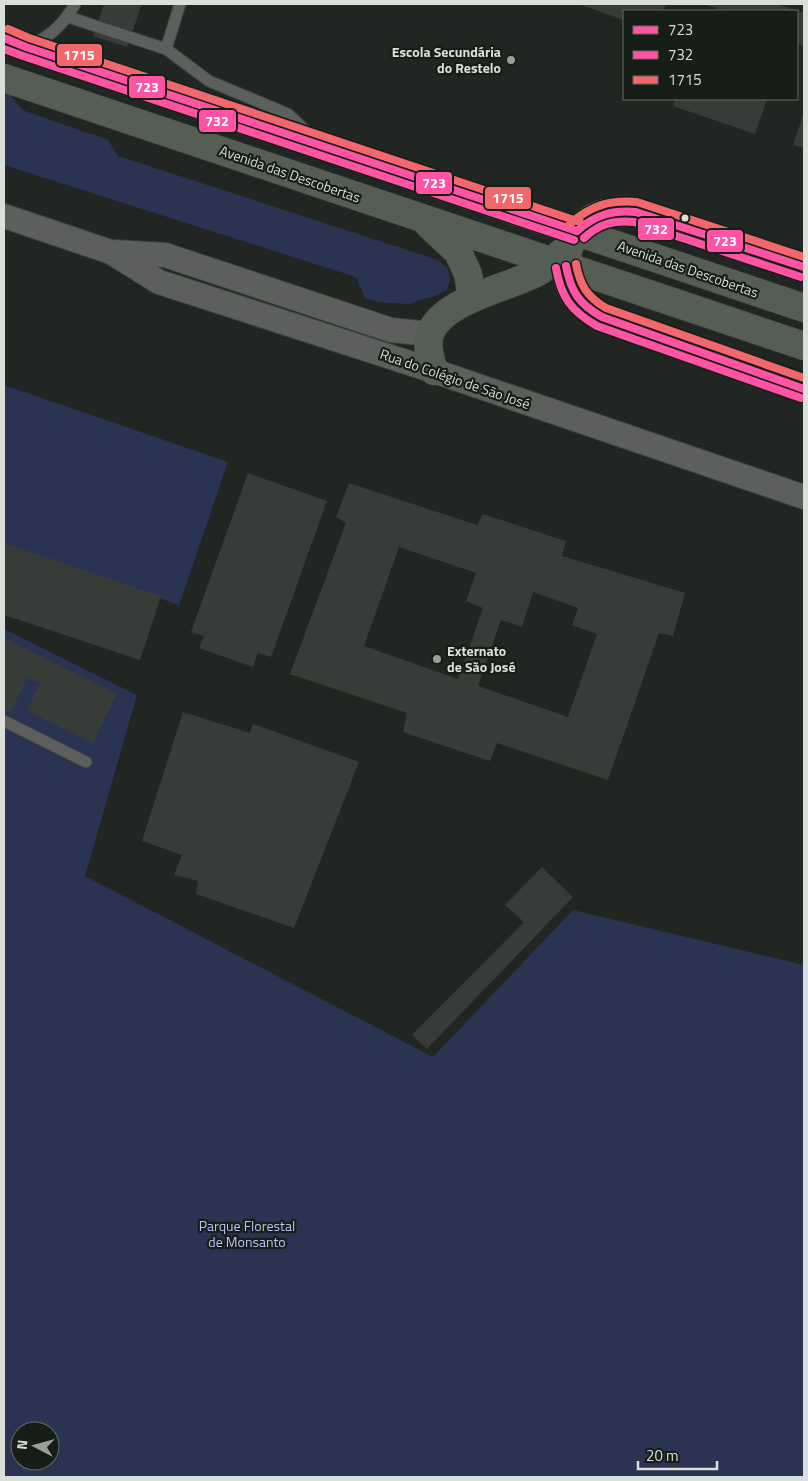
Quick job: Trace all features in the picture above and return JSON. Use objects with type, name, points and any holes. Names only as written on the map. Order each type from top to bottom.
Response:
[{"type":"main road","name":"Avenida das Descobertas","points":[[15,42],[321,146],[566,250],[804,346]]},
{"type":"main road","name":"Avenida das Descobertas","points":[[4,78],[420,217],[566,250],[804,308]]},
{"type":"main road","points":[[434,371],[428,353],[430,334],[440,317],[472,298],[535,274],[566,250],[589,220],[604,213],[620,210],[636,212],[804,267]]},
{"type":"main road","points":[[420,217],[458,252],[468,274],[472,298]]},
{"type":"main road","points":[[566,250],[568,283],[576,298],[587,309],[602,317],[804,389]]},
{"type":"street","name":"Rua do Colégio de São José","points":[[4,216],[111,252],[159,282],[434,371],[804,497]]},
{"type":"street","name":"Rua do Colégio de São José","points":[[111,252],[165,255],[392,330],[430,334]]},
{"type":"lane","points":[[15,42],[46,38],[68,17],[74,4]]},
{"type":"lane","points":[[166,49],[180,4]]},
{"type":"lane","points":[[68,17],[166,49],[208,81],[288,114],[321,146]]},
{"type":"lane","points":[[4,721],[86,762]]},
{"type":"green space","points":[[4,87],[22,110],[108,140],[118,156],[438,260],[448,269],[450,280],[447,289],[438,295],[408,304],[378,302],[365,298],[356,277],[4,165]]},
{"type":"green space","points":[[4,385],[228,462],[179,605],[4,545]]},
{"type":"green space","name":"Parque Florestal de Monsanto","points":[[4,629],[137,695],[85,876],[433,1057],[573,910],[804,965],[804,1477],[4,1477]]},
{"type":"building","points":[[104,4],[142,4],[127,47],[93,36]]},
{"type":"building","points":[[578,4],[666,4],[663,10],[623,10],[623,20]]},
{"type":"building","points":[[704,4],[777,4],[795,10],[722,10]]},
{"type":"building","points":[[798,11],[804,13],[804,46],[798,44]]},
{"type":"building","points":[[675,100],[767,100],[755,134],[673,106]]},
{"type":"building","points":[[804,112],[804,148],[793,145]]},
{"type":"building","points":[[248,473],[327,501],[271,657],[258,653],[253,667],[199,648],[204,636],[191,632]]},
{"type":"building","points":[[349,483],[477,525],[483,514],[566,541],[562,556],[685,593],[673,636],[659,633],[608,780],[497,743],[490,761],[403,732],[407,713],[290,674],[346,523],[336,517]],"holes":[[[399,547],[476,573],[466,601],[483,608],[458,679],[364,646]],[[533,592],[578,608],[572,625],[597,634],[568,717],[478,686],[501,620],[522,627]]]},
{"type":"building","points":[[4,543],[161,596],[140,660],[4,615]]},
{"type":"building","points":[[4,638],[117,694],[93,743],[27,711],[40,683],[28,677],[10,713],[4,709]]},
{"type":"building","points":[[183,712],[250,733],[253,724],[359,762],[294,928],[196,894],[198,881],[174,875],[182,855],[142,841]]},
{"type":"building","points":[[542,867],[573,897],[427,1049],[412,1035],[524,922],[505,905]]},
{"type":"transit line","name":"1715","points":[[8,29],[29,38],[580,222]]},
{"type":"transit line","name":"723","points":[[4,38],[26,47],[577,231]]},
{"type":"transit line","name":"732","points":[[4,49],[574,240]]},
{"type":"transit line","name":"1715","points":[[570,224],[586,212],[601,205],[618,202],[637,202],[804,257]]},
{"type":"transit line","name":"723","points":[[577,231],[597,217],[619,212],[636,212],[804,267]]},
{"type":"transit line","name":"732","points":[[584,238],[595,229],[613,222],[634,222],[801,277]]},
{"type":"transit line","name":"1715","points":[[576,264],[585,290],[606,308],[804,378]]},
{"type":"transit line","name":"723","points":[[566,266],[570,283],[577,296],[587,307],[602,317],[804,389]]},
{"type":"transit line","name":"732","points":[[556,268],[564,295],[580,315],[597,326],[801,398]]},
{"type":"place","name":"Escola Secundária do Restelo","points":[[511,60]]},
{"type":"place","name":"Externato de São José","points":[[437,659]]}]
